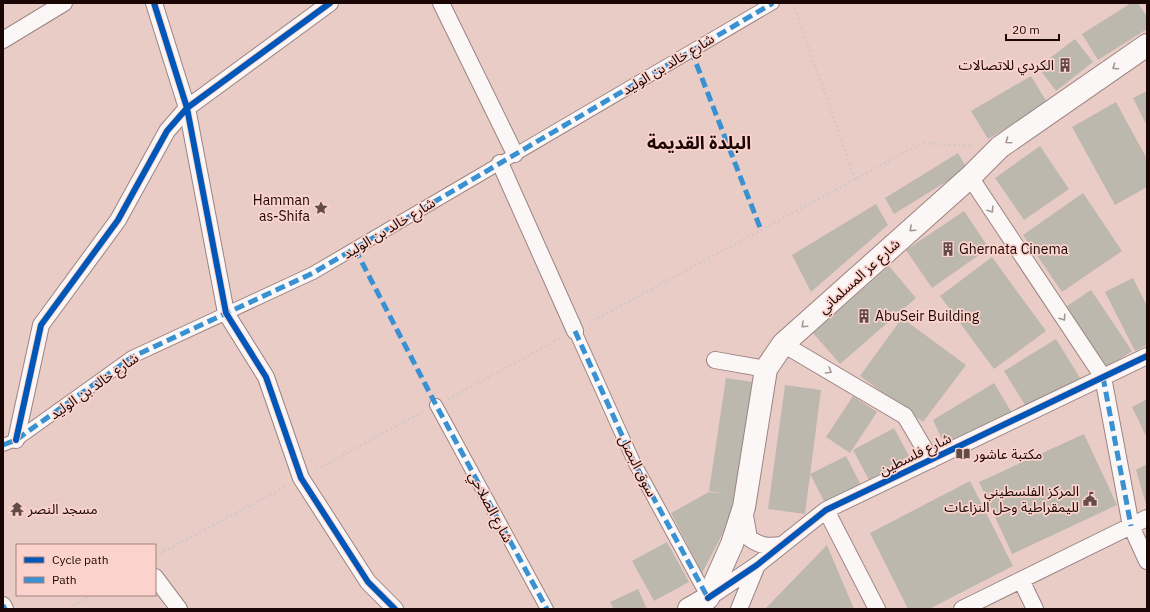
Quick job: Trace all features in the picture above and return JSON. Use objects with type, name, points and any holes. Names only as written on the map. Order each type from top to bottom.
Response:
[{"type":"main road","name":"شارع عز المسلماني","points":[[708,598],[732,544],[744,507],[766,369],[783,344],[970,177],[1000,147],[1147,45]]},
{"type":"main road","points":[[689,609],[708,598]]},
{"type":"street","points":[[3,40],[64,3]]},
{"type":"street","points":[[154,3],[187,108],[226,313],[266,377],[300,478],[368,582],[395,609]]},
{"type":"street","points":[[10,443],[42,325],[118,220],[167,131],[187,108],[330,3]]},
{"type":"street","points":[[441,3],[515,154]]},
{"type":"street","name":"شارع خالد بن الوليد","points":[[10,443],[132,357],[313,273],[773,3]]},
{"type":"street","points":[[500,163],[575,331]]},
{"type":"street","points":[[970,177],[1103,377],[1131,526],[1147,561]]},
{"type":"street","name":"سوق البصل","points":[[575,331],[634,462],[708,598]]},
{"type":"street","points":[[783,344],[905,416],[931,460]]},
{"type":"street","name":"شارع فلسطين","points":[[708,598],[757,565],[826,510],[1147,356]]},
{"type":"street","points":[[714,360],[766,369]]},
{"type":"street","name":"شارع الصلاحي","points":[[436,405],[547,609]]},
{"type":"street","points":[[744,507],[749,538],[758,544],[770,547],[782,545]]},
{"type":"street","points":[[826,510],[877,609]]},
{"type":"street","points":[[962,609],[1147,518]]},
{"type":"street","points":[[739,609],[757,565]]},
{"type":"street","points":[[156,578],[179,609]]},
{"type":"street","points":[[1021,580],[1035,609]]},
{"type":"street","points":[[3,605],[5,609]]},
{"type":"path","points":[[793,3],[855,179]]},
{"type":"path","points":[[69,609],[90,596]]},
{"type":"building","points":[[1131,3],[1138,3],[1147,17],[1147,29],[1098,60],[1082,34]]},
{"type":"building","name":"الكردي للاتصالات","points":[[1075,39],[1093,62],[1056,91],[1038,67]]},
{"type":"building","points":[[1031,76],[1048,104],[988,139],[971,111]]},
{"type":"building","points":[[1147,91],[1147,126],[1133,98]]},
{"type":"building","points":[[1116,102],[1147,159],[1147,187],[1115,205],[1072,127]]},
{"type":"building","points":[[1040,146],[1069,189],[1024,220],[995,178]]},
{"type":"building","points":[[958,153],[967,169],[894,214],[885,198]]},
{"type":"building","points":[[1083,193],[1122,251],[1062,292],[1023,235]]},
{"type":"building","points":[[876,204],[888,225],[811,292],[792,255]]},
{"type":"building","name":"Ghernata Cinema","points":[[964,211],[989,248],[932,288],[906,250]]},
{"type":"building","points":[[992,257],[1046,331],[994,369],[940,296]]},
{"type":"building","name":"AbuSeir Building","points":[[889,266],[916,298],[840,364],[813,333]]},
{"type":"building","points":[[1133,278],[1147,306],[1147,345],[1135,351],[1105,292]]},
{"type":"building","points":[[1091,290],[1132,351],[1105,369],[1064,308]]},
{"type":"building","points":[[902,318],[966,365],[923,422],[860,376]]},
{"type":"building","points":[[1056,339],[1080,378],[1028,410],[1004,371]]},
{"type":"building","points":[[726,378],[753,382],[733,514],[702,573],[671,513],[709,492],[726,494],[709,491]]},
{"type":"building","points":[[994,383],[1012,413],[945,446],[933,420]]},
{"type":"building","points":[[785,385],[821,390],[805,514],[768,509]]},
{"type":"building","points":[[853,396],[877,412],[850,453],[826,437]]},
{"type":"building","points":[[1147,399],[1147,438],[1132,407]]},
{"type":"building","points":[[894,428],[910,458],[869,480],[853,450]]},
{"type":"building","points":[[1084,434],[1117,505],[1012,554],[979,482]]},
{"type":"building","points":[[846,456],[862,487],[826,505],[810,474]]},
{"type":"building","points":[[1147,464],[1147,504],[1146,504],[1136,470]]},
{"type":"building","points":[[970,481],[1013,566],[929,609],[908,609],[870,533]]},
{"type":"building","points":[[667,542],[689,582],[654,601],[632,561]]},
{"type":"building","points":[[827,545],[854,609],[765,609]]},
{"type":"building","points":[[638,589],[647,609],[614,609],[610,602]]},
{"type":"marked path","points":[[3,445],[16,440],[132,357],[313,273],[773,3]]},
{"type":"marked path","points":[[691,50],[761,230]]},
{"type":"marked path","points":[[355,249],[436,405],[547,609]]},
{"type":"marked path","points":[[575,331],[634,462],[708,598]]},
{"type":"marked path","points":[[1103,377],[1131,526]]},
{"type":"marked path","points":[[3,605],[5,609]]},
{"type":"cycle path","points":[[154,3],[187,108],[226,313],[266,377],[301,478],[368,582],[395,609]]},
{"type":"cycle path","points":[[16,440],[41,325],[118,220],[167,131],[187,108],[330,3]]},
{"type":"cycle path","points":[[708,598],[757,565],[826,510],[1147,356]]},
{"type":"place","name":"الكردي للاتصالات","points":[[1065,65]]},
{"type":"place","name":"Hamman as-Shifa","points":[[321,208]]},
{"type":"place","name":"Ghernata Cinema","points":[[948,249]]},
{"type":"place","name":"AbuSeir Building","points":[[864,316]]},
{"type":"place","name":"مكتبة عاشور","points":[[963,454]]},
{"type":"place","name":"المركز الفلسطيني لليمقراطية وحل النزاعات","points":[[1090,499]]},
{"type":"place","name":"مسجد النصر","points":[[17,509]]},
{"type":"district","name":"البلدة القديمة","points":[[699,143]]}]
